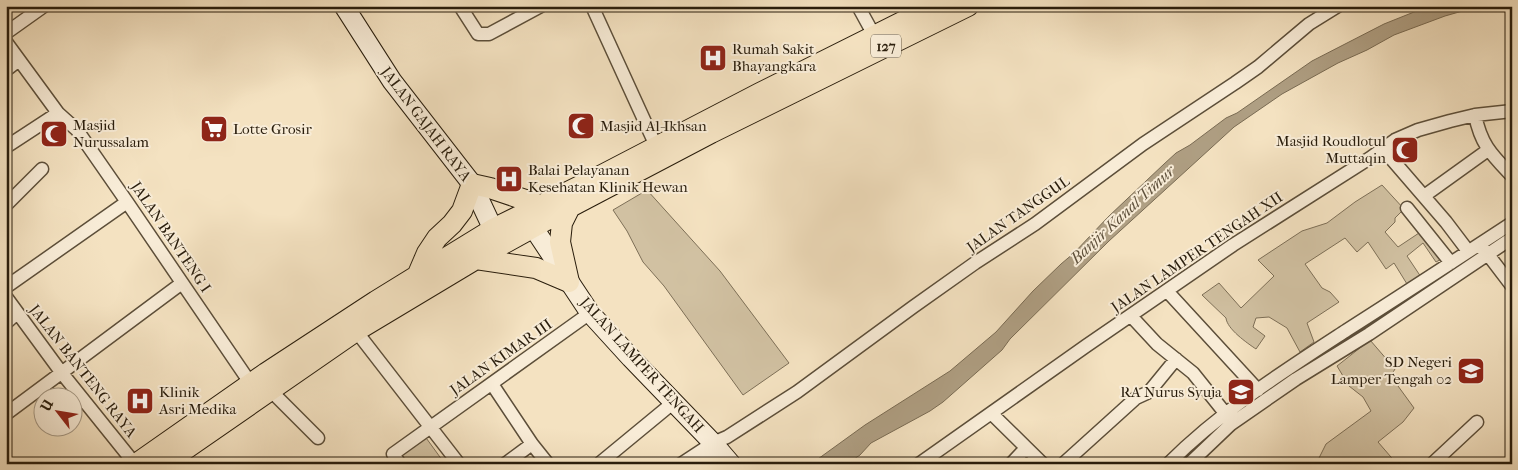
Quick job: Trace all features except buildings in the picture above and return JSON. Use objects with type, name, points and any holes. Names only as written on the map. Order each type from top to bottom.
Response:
[{"type":"main road","name":"JALAN GAJAH RAYA","points":[[344,6],[392,81],[472,184],[498,237]]},
{"type":"main road","name":"127","points":[[532,215],[570,207],[934,6]]},
{"type":"main road","name":"127","points":[[418,274],[498,237],[532,215],[656,146],[968,6]]},
{"type":"main road","points":[[135,464],[266,372],[418,274],[427,253],[437,238],[462,211],[472,184],[490,188],[532,215]]},
{"type":"main road","points":[[569,282],[560,242],[562,223],[570,207]]},
{"type":"main road","name":"JALAN LAMPER TENGAH","points":[[532,215],[569,282],[590,313],[724,455]]},
{"type":"main road","name":"127","points":[[476,259],[498,237]]},
{"type":"main road","points":[[164,464],[356,331],[476,259],[536,268],[569,282]]},
{"type":"street","points":[[6,33],[44,6]]},
{"type":"street","points":[[460,6],[478,34],[483,35],[489,34],[541,6]]},
{"type":"street","points":[[592,6],[656,146]]},
{"type":"street","points":[[858,6],[875,37]]},
{"type":"street","name":"JALAN TANGGUL","points":[[724,455],[726,438],[797,392],[975,263],[1035,224],[1144,144],[1258,67],[1309,24],[1338,6]]},
{"type":"street","name":"JALAN BANTENG I","points":[[6,42],[58,113],[77,130],[250,384]]},
{"type":"street","points":[[6,70],[19,60]]},
{"type":"street","name":"JALAN LAMPER TENGAH XII","points":[[919,464],[1233,245],[1395,140],[1411,133],[1475,115],[1512,111]]},
{"type":"street","points":[[6,147],[58,113]]},
{"type":"street","points":[[1475,115],[1478,129],[1488,150],[1512,176]]},
{"type":"street","points":[[1383,149],[1446,222],[1468,251]]},
{"type":"street","points":[[1424,196],[1488,150]]},
{"type":"street","points":[[6,205],[42,169]]},
{"type":"street","points":[[6,287],[127,202]]},
{"type":"street","points":[[1407,208],[1451,262]]},
{"type":"street","points":[[1173,462],[1225,413],[1294,364],[1365,328],[1441,285],[1512,223]]},
{"type":"street","points":[[1189,464],[1231,424],[1296,380],[1451,262],[1468,251],[1484,249],[1512,238]]},
{"type":"street","points":[[1484,249],[1512,286]]},
{"type":"street","points":[[6,414],[182,282]]},
{"type":"street","points":[[1168,291],[1258,390]]},
{"type":"street","name":"JALAN BANTENG RAYA","points":[[6,297],[61,372],[135,464]]},
{"type":"street","name":"JALAN KIMAR III","points":[[400,464],[393,454],[590,313]]},
{"type":"street","points":[[6,323],[17,314]]},
{"type":"street","points":[[1131,316],[1158,344],[1193,373],[1225,413]]},
{"type":"street","points":[[356,331],[459,464]]},
{"type":"street","points":[[1063,464],[1136,398],[1149,392],[1176,359]]},
{"type":"street","points":[[492,384],[532,444],[548,464]]},
{"type":"street","points":[[270,390],[318,438]]},
{"type":"street","points":[[600,463],[674,402]]},
{"type":"street","points":[[991,413],[1043,464]]},
{"type":"street","points":[[1432,464],[1477,422]]},
{"type":"street","points":[[505,464],[532,444]]},
{"type":"street","points":[[1011,464],[1026,448]]},
{"type":"street","points":[[681,464],[724,455]]},
{"type":"street","points":[[700,464],[724,455]]},
{"type":"shaded area","points":[[1382,185],[1404,209],[1385,232],[1398,247],[1425,229],[1445,257],[1436,262],[1423,243],[1407,256],[1421,277],[1407,284],[1394,263],[1386,269],[1368,242],[1357,252],[1345,238],[1305,264],[1322,288],[1330,292],[1339,302],[1307,323],[1314,342],[1300,352],[1287,328],[1269,317],[1256,318],[1253,327],[1265,336],[1256,349],[1230,327],[1226,318],[1202,295],[1219,283],[1241,308],[1274,276],[1258,260],[1302,231],[1327,223]]},
{"type":"shaded area","points":[[647,190],[720,271],[789,363],[743,395],[664,286],[643,262],[627,231],[613,210]]},
{"type":"shaded area","points":[[1370,340],[1395,369],[1392,374],[1414,408],[1403,422],[1378,442],[1397,464],[1316,464],[1326,444],[1371,411],[1363,397],[1349,386],[1337,366]]},
{"type":"shaded area","points":[[424,435],[445,464],[406,464],[399,454]]},
{"type":"water","name":"Banjir Kanal Timur","points":[[1429,6],[1480,6],[1445,16],[1394,35],[1282,94],[1234,127],[1109,241],[1010,339],[1002,350],[943,402],[871,443],[860,455],[847,464],[811,464],[865,425],[950,371],[996,332],[1033,291],[1176,153],[1312,61],[1384,24]]},
{"type":"waterway","points":[[1318,358],[1399,306]]},
{"type":"waterway","points":[[1178,464],[1213,431]]},
{"type":"place","name":"Rumah Sakit Bhayangkara","points":[[713,58]]},
{"type":"place","name":"Masjid Al-Ikhsan","points":[[581,126]]},
{"type":"place","name":"Lotte Grosir","points":[[214,129]]},
{"type":"place","name":"Masjid Nurussalam","points":[[54,134]]},
{"type":"place","name":"Masjid Roudlotul Muttaqin","points":[[1405,150]]},
{"type":"place","name":"Balai Pelayanan Kesehatan Klinik Hewan","points":[[509,179]]},
{"type":"place","name":"SD Negeri Lamper Tengah 02","points":[[1471,371]]},
{"type":"place","name":"RA Nurus Syuja","points":[[1241,392]]},
{"type":"place","name":"Klinik Asri Medika","points":[[140,401]]}]
